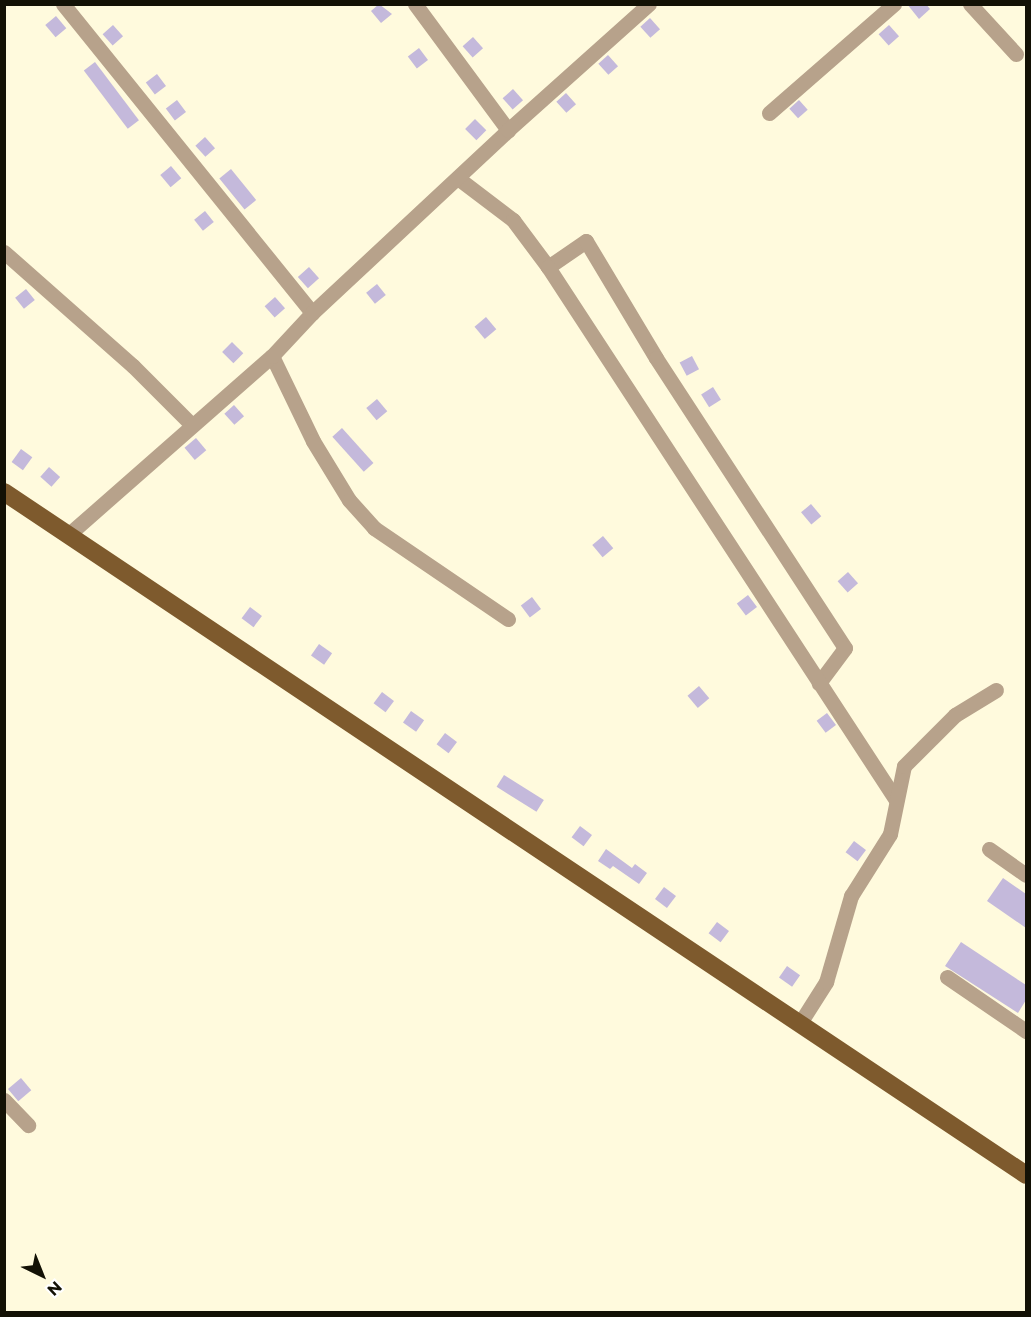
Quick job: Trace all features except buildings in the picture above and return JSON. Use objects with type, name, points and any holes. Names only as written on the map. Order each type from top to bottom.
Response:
[{"type":"main road","points":[[4,492],[1026,1175]]},
{"type":"street","points":[[63,4],[312,313]]},
{"type":"street","points":[[415,4],[508,130]]},
{"type":"street","points":[[69,535],[272,356],[312,313],[459,179],[508,130],[649,4]]},
{"type":"street","points":[[769,113],[894,4]]},
{"type":"street","points":[[970,4],[1016,54]]},
{"type":"street","points":[[459,179],[513,220],[548,267],[896,800]]},
{"type":"street","points":[[548,267],[586,241],[656,358],[845,648],[819,683]]},
{"type":"street","points":[[4,252],[133,366],[192,425]]},
{"type":"street","points":[[272,356],[314,441],[349,500],[374,528],[507,619]]},
{"type":"street","points":[[800,1023],[826,982],[851,896],[890,834],[904,766],[925,741],[955,715],[996,690]]},
{"type":"street","points":[[989,849],[1026,875]]},
{"type":"street","points":[[947,977],[1026,1031]]},
{"type":"street","points":[[4,1100],[28,1125]]}]
